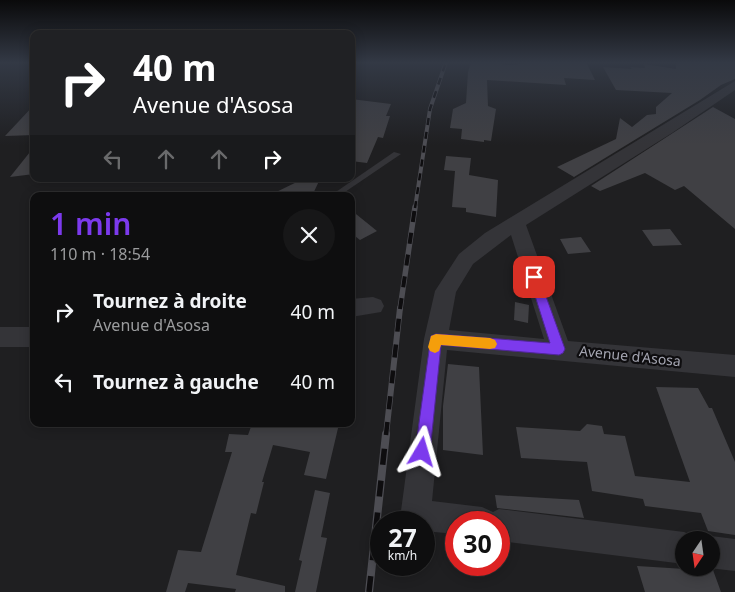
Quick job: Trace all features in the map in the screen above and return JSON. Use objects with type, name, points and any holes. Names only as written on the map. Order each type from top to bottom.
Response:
[{"type":"street","points":[[445,518],[422,515],[416,511],[436,340],[446,291],[466,259],[516,222],[729,90]]},
{"type":"street","points":[[516,222],[559,349]]},
{"type":"street","points":[[355,308],[373,306]]},
{"type":"street","points":[[0,337],[30,337]]},
{"type":"street","name":"Avenue d'Asosa","points":[[436,340],[559,349],[735,366]]},
{"type":"street","points":[[510,526],[675,547]]},
{"type":"street","points":[[720,553],[735,555]]},
{"type":"lane","points":[[340,192],[397,154]]},
{"type":"shaded area","points":[[0,90],[30,90],[30,182],[355,182],[355,90],[735,90],[735,592],[0,592]]},
{"type":"building","points":[[467,90],[487,90],[488,106],[496,109],[491,141],[461,139],[462,129],[450,128],[453,109],[466,103]]},
{"type":"building","points":[[616,90],[715,90],[574,177],[557,167],[616,139],[620,118],[632,127],[647,115],[656,114],[656,107],[672,93]]},
{"type":"building","points":[[355,100],[391,104],[386,116],[390,116],[383,138],[378,137],[367,163],[355,162]]},
{"type":"building","points":[[713,107],[735,119],[735,229],[684,186],[675,190],[645,173],[600,191],[591,186]]},
{"type":"building","points":[[30,109],[30,135],[5,136]]},
{"type":"building","points":[[30,152],[30,174],[10,177]]},
{"type":"building","points":[[446,156],[471,158],[469,175],[498,180],[496,217],[466,212],[466,208],[452,207],[455,171],[444,170]]},
{"type":"building","points":[[297,182],[319,182],[314,192],[276,192]]},
{"type":"building","points":[[355,213],[377,231],[360,240],[355,236]]},
{"type":"building","points":[[670,229],[682,245],[653,246],[642,230]]},
{"type":"building","points":[[581,237],[591,252],[568,254],[560,239]]},
{"type":"building","points":[[515,302],[529,305],[528,323],[514,320]]},
{"type":"building","points":[[448,364],[479,367],[483,455],[443,450],[443,406]]},
{"type":"building","points":[[656,387],[698,388],[709,408],[712,408],[735,462],[735,535],[720,533],[720,531],[708,531],[701,513],[645,506],[643,499],[592,491],[587,462],[521,458],[516,427],[580,431],[587,424],[602,426],[604,434],[625,436],[635,476],[690,482]]},
{"type":"building","points":[[251,427],[338,427],[326,479],[304,475],[310,452],[273,445],[262,482],[264,482],[256,514],[251,513],[236,575],[285,586],[285,592],[235,592],[236,589],[188,583],[185,592],[166,592],[178,550],[201,552],[232,452],[225,452],[229,434],[248,435]]},
{"type":"building","points":[[315,490],[330,493],[321,537],[327,538],[316,592],[295,592],[302,561],[299,560]]},
{"type":"building","points":[[495,495],[579,500],[584,518],[497,508]]},
{"type":"building","points":[[637,566],[675,568],[675,576],[715,576],[721,592],[645,592]]},
{"type":"railway","points":[[415,208],[430,109],[437,90]]},
{"type":"railway","points":[[400,309],[415,207]]},
{"type":"railway","points":[[386,435],[400,308]]},
{"type":"railway","points":[[369,592],[386,434]]},
{"type":"slow traffic","points":[[435,347],[436,340],[490,344]]},
{"type":"route","points":[[422,452],[436,340],[559,349],[534,277]]}]
